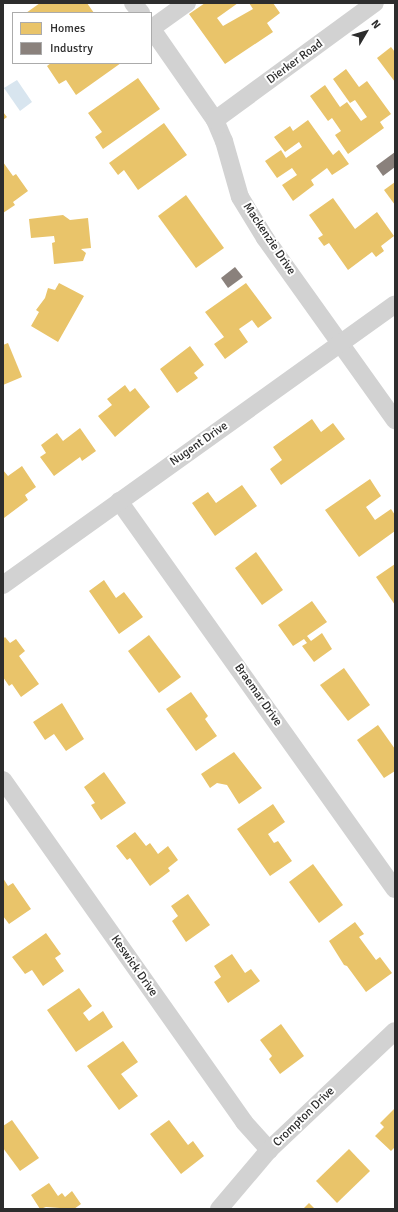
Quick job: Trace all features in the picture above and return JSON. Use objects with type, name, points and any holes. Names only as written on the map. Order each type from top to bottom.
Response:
[{"type":"street","points":[[134,3],[140,12]]},
{"type":"street","points":[[152,27],[187,3]]},
{"type":"street","name":"Dierker Road","points":[[215,120],[375,3]]},
{"type":"street","name":"Mackenzie Drive","points":[[152,29],[215,120],[224,141],[240,197],[252,218],[342,343],[395,420]]},
{"type":"street","name":"Nugent Drive","points":[[3,585],[395,304]]},
{"type":"street","name":"Braemar Drive","points":[[119,501],[395,889]]},
{"type":"street","name":"Keswick Drive","points":[[3,780],[244,1122],[269,1150]]},
{"type":"street","name":"Crompton Drive","points":[[220,1209],[269,1150],[395,1031]]},
{"type":"shaded area","points":[[17,80],[32,102],[20,111],[4,88]]},
{"type":"building: Homes","points":[[40,3],[87,3],[93,12],[27,12]]},
{"type":"building: Homes","points":[[205,3],[238,3],[217,18],[223,26],[253,9],[249,3],[273,3],[280,13],[267,23],[273,32],[225,64],[189,14]]},
{"type":"building: Homes","points":[[391,47],[395,52],[395,82],[377,58]]},
{"type":"building: Homes","points":[[50,64],[120,64],[76,95],[66,80],[59,84],[47,66]]},
{"type":"building: Homes","points":[[346,69],[359,87],[367,81],[391,114],[380,122],[384,128],[348,154],[335,135],[341,131],[332,118],[328,121],[310,96],[325,85],[340,107],[347,102],[361,121],[367,117],[355,100],[350,103],[333,79]]},
{"type":"building: Homes","points":[[138,78],[160,109],[103,149],[95,137],[102,132],[88,113]]},
{"type":"building: Homes","points":[[3,112],[7,117],[3,120]]},
{"type":"building: Homes","points":[[308,120],[333,155],[339,150],[349,164],[332,175],[327,168],[311,180],[314,185],[293,201],[282,185],[297,175],[292,168],[277,178],[265,161],[281,150],[286,158],[302,147],[299,142],[285,152],[274,137],[290,126],[293,131]]},
{"type":"building: Homes","points":[[164,123],[187,155],[138,190],[124,170],[118,175],[109,163]]},
{"type":"building: Homes","points":[[3,162],[13,176],[16,174],[28,191],[13,202],[15,205],[3,213]]},
{"type":"building: Homes","points":[[395,182],[395,205],[384,190]]},
{"type":"building: Homes","points":[[186,195],[224,248],[196,268],[158,216]]},
{"type":"building: Homes","points":[[333,198],[355,229],[377,212],[394,236],[381,246],[384,251],[376,257],[372,252],[348,270],[329,243],[324,246],[318,238],[323,235],[309,215]]},
{"type":"building: Homes","points":[[63,215],[70,220],[88,218],[91,248],[81,249],[86,253],[83,261],[54,264],[52,243],[55,242],[54,236],[31,238],[29,219]]},
{"type":"building: Homes","points":[[59,283],[84,296],[58,342],[31,326],[39,312],[36,310],[45,298],[48,288],[55,290]]},
{"type":"building: Homes","points":[[246,283],[272,318],[258,328],[252,320],[239,329],[248,342],[225,359],[214,344],[224,337],[205,312]]},
{"type":"building: Homes","points":[[8,343],[22,377],[3,385],[3,345]]},
{"type":"building: Homes","points":[[190,346],[204,365],[194,373],[198,378],[177,393],[160,369]]},
{"type":"building: Homes","points":[[125,385],[130,392],[135,388],[150,407],[115,437],[98,416],[112,405],[107,399]]},
{"type":"building: Homes","points":[[312,419],[321,432],[333,423],[345,439],[281,485],[270,469],[282,460],[273,447]]},
{"type":"building: Homes","points":[[80,428],[96,451],[82,461],[80,457],[54,476],[40,457],[46,453],[41,445],[57,433],[63,441]]},
{"type":"building: Homes","points":[[22,466],[36,487],[25,495],[28,500],[4,518],[3,470],[8,476]]},
{"type":"building: Homes","points":[[370,479],[381,496],[366,507],[375,520],[391,509],[395,515],[395,531],[359,557],[325,510]]},
{"type":"building: Homes","points":[[242,485],[257,506],[215,536],[192,503],[208,492],[216,503]]},
{"type":"building: Homes","points":[[256,552],[283,590],[262,605],[235,568]]},
{"type":"building: Homes","points":[[395,564],[395,605],[376,577]]},
{"type":"building: Homes","points":[[104,580],[116,598],[124,592],[143,617],[119,634],[89,591]]},
{"type":"building: Homes","points":[[312,601],[327,622],[307,636],[311,641],[322,633],[332,649],[314,662],[302,646],[307,643],[304,639],[293,646],[278,625]]},
{"type":"building: Homes","points":[[149,635],[181,677],[159,693],[128,651]]},
{"type":"building: Homes","points":[[5,637],[10,643],[16,639],[25,651],[19,656],[39,684],[21,697],[12,684],[9,686],[3,677],[3,639]]},
{"type":"building: Homes","points":[[344,668],[370,705],[348,721],[320,685]]},
{"type":"building: Homes","points":[[191,692],[208,716],[205,719],[217,736],[196,751],[166,709]]},
{"type":"building: Homes","points":[[62,703],[84,739],[66,751],[54,734],[45,740],[33,722]]},
{"type":"building: Homes","points":[[378,725],[395,749],[395,771],[384,778],[357,740]]},
{"type":"building: Homes","points":[[234,752],[262,788],[239,804],[227,785],[217,783],[210,788],[201,774]]},
{"type":"building: Homes","points":[[104,772],[126,803],[101,820],[91,805],[95,803],[84,787]]},
{"type":"building: Homes","points":[[273,804],[285,822],[268,834],[274,843],[278,841],[292,861],[270,876],[237,829]]},
{"type":"building: Homes","points":[[135,832],[146,846],[150,843],[158,854],[168,846],[178,860],[168,868],[170,871],[150,886],[130,858],[127,860],[116,846]]},
{"type":"building: Homes","points":[[313,864],[343,905],[319,923],[289,882]]},
{"type":"building: Homes","points":[[3,878],[8,886],[13,883],[31,909],[9,924],[3,916]]},
{"type":"building: Homes","points":[[188,894],[210,925],[186,942],[172,921],[178,916],[171,906]]},
{"type":"building: Homes","points":[[355,922],[364,934],[359,937],[376,960],[380,957],[392,973],[366,992],[347,966],[344,965],[329,941]]},
{"type":"building: Homes","points":[[46,933],[61,954],[55,958],[64,971],[43,986],[32,970],[25,974],[12,957]]},
{"type":"building: Homes","points":[[232,954],[245,973],[251,969],[260,981],[228,1003],[214,982],[221,977],[214,966]]},
{"type":"building: Homes","points":[[79,988],[92,1006],[83,1013],[89,1021],[103,1011],[113,1027],[76,1052],[47,1010]]},
{"type":"building: Homes","points":[[281,1024],[304,1056],[280,1074],[269,1059],[272,1056],[260,1040]]},
{"type":"building: Homes","points":[[123,1041],[138,1062],[121,1074],[138,1096],[119,1110],[87,1066]]},
{"type":"building: Homes","points":[[395,1108],[395,1147],[391,1151],[375,1136],[384,1127],[380,1123]]},
{"type":"building: Homes","points":[[12,1120],[39,1158],[20,1171],[3,1148],[3,1126]]},
{"type":"building: Homes","points":[[169,1120],[188,1145],[193,1141],[204,1156],[181,1174],[150,1134]]},
{"type":"building: Homes","points":[[349,1149],[370,1171],[337,1203],[316,1181]]},
{"type":"building: Homes","points":[[49,1183],[58,1196],[62,1193],[65,1197],[72,1191],[81,1204],[74,1209],[46,1207],[40,1209],[31,1195]]},
{"type":"building: Homes","points":[[309,1203],[315,1209],[303,1209]]},
{"type":"building: Industry","points":[[395,152],[395,167],[383,176],[376,166]]},
{"type":"building: Industry","points":[[235,267],[243,277],[228,288],[221,278]]}]
